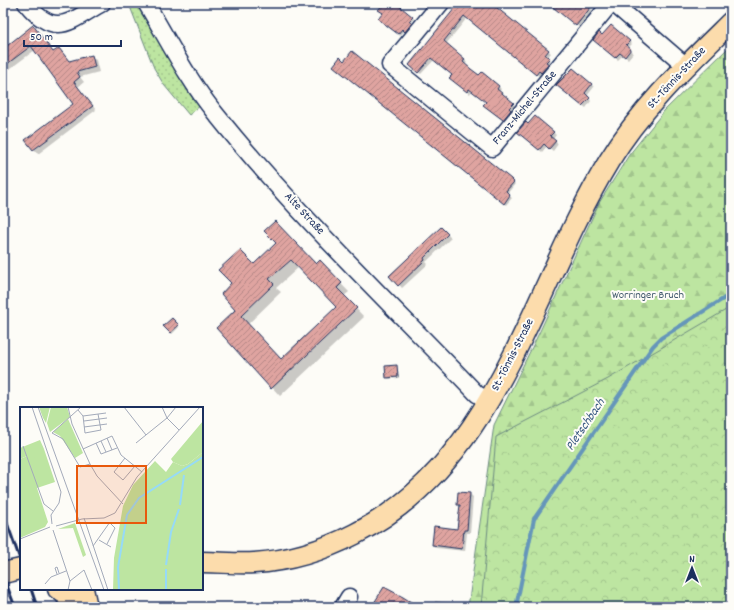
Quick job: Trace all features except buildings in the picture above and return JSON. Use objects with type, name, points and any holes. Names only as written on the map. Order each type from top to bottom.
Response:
[{"type":"main road","name":"St.-Tönnis-Straße","points":[[203,562],[255,563],[290,558],[325,548],[375,524],[401,506],[427,483],[449,457],[489,401],[506,372],[584,206],[610,161],[640,117],[686,66],[731,22]]},
{"type":"main road","points":[[3,574],[20,568]]},
{"type":"main road","points":[[3,574],[20,577]]},
{"type":"main road","points":[[60,590],[64,593],[74,607]]},
{"type":"main road","points":[[83,590],[87,607]]},
{"type":"street","points":[[26,3],[38,17],[51,24],[65,24],[102,3]]},
{"type":"street","name":"Alte Straße","points":[[146,3],[202,95],[215,113],[267,174],[477,394],[489,401]]},
{"type":"street","name":"Franz-Michel-Straße","points":[[441,3],[390,65],[492,148],[612,3]]},
{"type":"street","points":[[612,3],[686,66]]},
{"type":"green space","points":[[129,4],[143,7],[201,105],[189,115],[164,85],[154,68]]},
{"type":"green space","name":"Worringer Bruch","points":[[731,45],[731,347],[541,607],[468,607],[494,425],[540,331],[599,203],[629,155],[664,111]]},
{"type":"green space","name":"Worringer Bruch","points":[[731,307],[731,607],[481,607],[496,437],[608,379]]},
{"type":"waterway","name":"Pletschbach","points":[[516,607],[534,519],[653,346],[661,338],[731,294]]},
{"type":"railway","points":[[3,512],[20,559]]},
{"type":"railway","points":[[3,575],[15,607]]},
{"type":"railway","points":[[31,590],[37,607]]}]
